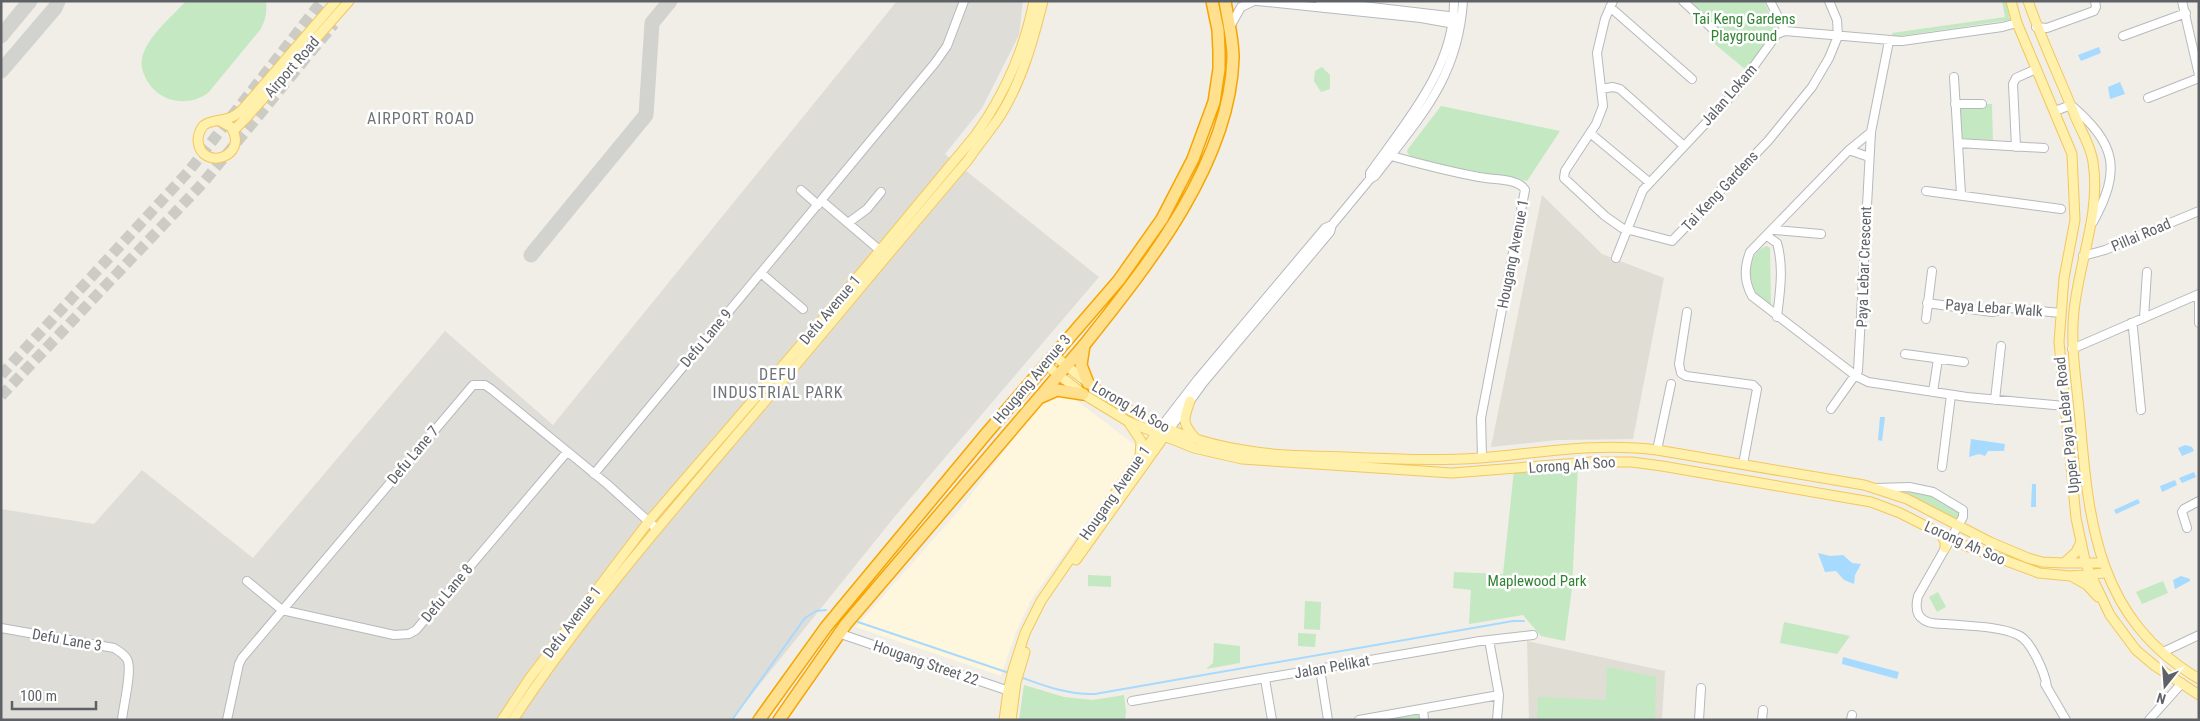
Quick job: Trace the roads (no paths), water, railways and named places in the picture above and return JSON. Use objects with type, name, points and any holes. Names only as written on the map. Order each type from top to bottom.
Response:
[{"type":"highway","name":"Hougang Avenue 3","points":[[760,720],[826,627],[1045,364],[1119,280],[1144,247],[1193,160],[1214,102],[1219,69],[1218,30],[1212,1]]},
{"type":"highway","name":"Hougang Avenue 3","points":[[778,720],[838,634],[1085,344],[1157,248],[1182,210],[1199,178],[1227,104],[1233,57],[1226,1]]},
{"type":"highway","points":[[1038,398],[1057,390],[1085,389],[1082,365],[1085,344]]},
{"type":"main road","name":"Airport Road","points":[[336,1],[242,110],[232,118],[208,123],[200,131],[198,142],[206,155],[219,158],[228,155],[232,151],[236,141],[233,131],[247,118],[348,1]]},
{"type":"main road","name":"Defu Avenue 1","points":[[512,720],[536,684],[593,608],[882,254],[991,114],[1010,77],[1034,1]]},
{"type":"main road","name":"Defu Avenue 1","points":[[502,720],[529,679],[649,521],[817,326],[968,160],[999,117],[1011,96],[1028,55],[1043,1]]},
{"type":"main road","name":"Upper Paya Lebar Road","points":[[2011,1],[2017,23],[2072,154],[2076,220],[2064,278],[2060,348],[2076,518],[2086,565],[2110,615],[2136,650],[2155,666],[2199,695]]},
{"type":"main road","name":"Upper Paya Lebar Road","points":[[2028,1],[2036,27],[2071,105],[2093,162],[2095,196],[2092,223],[2077,285],[2072,349],[2090,517],[2102,564],[2126,610],[2147,640],[2199,679]]},
{"type":"main road","points":[[220,121],[228,124],[233,131]]},
{"type":"main road","points":[[2076,220],[2083,224],[2092,223]]},
{"type":"main road","name":"Lorong Ah Soo","points":[[1054,355],[1085,389],[1129,422],[1162,432],[1243,450],[1271,454],[1418,460],[1482,457],[1610,446],[1657,450],[1870,487],[1907,499],[1990,542],[2028,558],[2042,562],[2064,564],[2102,564]]},
{"type":"main road","name":"Lorong Ah Soo","points":[[1045,364],[1058,375],[1108,398],[1162,432],[1194,448],[1242,459],[1419,472],[1475,473],[1609,462],[1662,466],[1871,502],[1900,513],[1950,538],[2028,569],[2051,575],[2070,576],[2106,573]]},
{"type":"main road","points":[[1190,402],[1184,419],[1185,425],[1195,438]]},
{"type":"main road","points":[[1129,422],[1141,441],[1140,458]]},
{"type":"main road","name":"Hougang Avenue 1","points":[[1004,720],[1025,633],[1041,600],[1140,458],[1162,432]]},
{"type":"main road","name":"Hougang Avenue 1","points":[[1016,670],[1045,603],[1162,432]]},
{"type":"main road","points":[[1418,460],[1412,463],[1411,466],[1419,472]]},
{"type":"main road","points":[[1941,534],[1946,542],[1945,548]]},
{"type":"main road","points":[[2064,564],[2076,552],[2081,542]]},
{"type":"main road","points":[[2070,576],[2092,590],[2110,615]]},
{"type":"main road","name":"Hougang Avenue 1","points":[[1011,692],[1011,720]]},
{"type":"street","name":"Defu Lane 9","points":[[594,474],[935,63],[947,46],[964,1]]},
{"type":"street","points":[[1230,28],[1233,18],[1241,7],[1256,1],[1457,20]]},
{"type":"street","points":[[1320,1],[1457,20]]},
{"type":"street","points":[[1454,1],[1457,20]]},
{"type":"street","points":[[1387,154],[1412,122],[1435,75],[1463,1]]},
{"type":"street","points":[[1683,1],[1714,30]]},
{"type":"street","points":[[1770,1],[1785,32],[1889,41],[1911,40],[2002,28],[2017,23]]},
{"type":"street","points":[[1829,1],[1837,20],[1838,36]]},
{"type":"street","points":[[2036,27],[2047,28],[2094,11],[2096,1]]},
{"type":"street","points":[[2148,98],[2199,76],[2196,44],[2182,1]]},
{"type":"street","name":"Tai Keng Gardens","points":[[1692,78],[1611,4],[1597,54],[1603,106],[1596,124],[1566,171],[1564,178],[1611,221],[1626,230],[1664,240],[1675,240],[1768,140],[1812,87],[1829,58],[1838,36]]},
{"type":"street","points":[[2123,36],[2186,13]]},
{"type":"street","name":"Jalan Lokam","points":[[1616,258],[1642,190],[1736,91],[1776,34],[1785,32]]},
{"type":"street","name":"Paya Lebar Crescent","points":[[1831,408],[1856,376],[1860,353],[1871,132],[1889,41]]},
{"type":"street","points":[[2016,147],[2013,84],[2016,78],[2036,70]]},
{"type":"street","points":[[1954,77],[1960,194]]},
{"type":"street","points":[[1601,89],[1613,87],[1620,89],[1684,146]]},
{"type":"street","points":[[1955,104],[1982,104]]},
{"type":"street","points":[[2055,111],[2071,105]]},
{"type":"street","name":"Upper Paya Lebar Road","points":[[2071,105],[2089,120],[2099,133],[2106,144],[2111,162],[2109,190],[2092,223]]},
{"type":"street","points":[[1871,132],[1849,150],[1774,230],[1750,252],[1747,260],[1745,280],[1752,296],[1856,376],[1874,384],[1951,395],[2065,406]]},
{"type":"street","points":[[1590,133],[1649,182]]},
{"type":"street","points":[[1958,143],[2044,148]]},
{"type":"street","points":[[1849,150],[1869,157]]},
{"type":"street","name":"Hougang Avenue 1","points":[[1162,432],[1190,402],[1330,232],[1332,225],[1370,179],[1375,176],[1387,154],[1469,176],[1514,182],[1525,190],[1481,418],[1482,457]]},
{"type":"street","points":[[801,190],[848,223],[882,254]]},
{"type":"street","points":[[1926,191],[1960,194],[2061,209]]},
{"type":"street","points":[[848,223],[862,213],[882,192]]},
{"type":"street","points":[[819,203],[882,254]]},
{"type":"street","name":"Pillai Road","points":[[2083,256],[2105,250],[2199,211]]},
{"type":"street","name":"Hougang Avenue 1","points":[[1162,432],[1198,379],[1325,228],[1332,225]]},
{"type":"street","points":[[1774,230],[1821,234]]},
{"type":"street","points":[[1767,236],[1777,243],[1779,252],[1781,291],[1777,317]]},
{"type":"street","name":"Paya Lebar Walk","points":[[1926,319],[1932,271]]},
{"type":"street","points":[[2144,318],[2148,272]]},
{"type":"street","points":[[761,273],[803,309]]},
{"type":"street","points":[[2072,349],[2199,294],[2199,322]]},
{"type":"street","name":"Paya Lebar Walk","points":[[1927,303],[1992,312],[2010,308],[2061,313]]},
{"type":"street","points":[[1687,312],[1679,364],[1681,373],[1686,376],[1753,385],[1757,389],[1743,464]]},
{"type":"street","points":[[2131,323],[2141,410]]},
{"type":"street","points":[[1995,400],[2001,346]]},
{"type":"street","points":[[1904,354],[1964,362]]},
{"type":"street","points":[[1933,392],[1938,359]]},
{"type":"street","name":"Defu Lane 7","points":[[227,720],[239,664],[282,610],[473,385],[478,383],[485,385],[594,474],[657,529]]},
{"type":"street","points":[[1657,450],[1671,384]]},
{"type":"street","points":[[1942,467],[1951,395]]},
{"type":"street","name":"Defu Lane 8","points":[[282,610],[394,635],[409,634],[416,630],[567,452]]},
{"type":"street","name":"Lorong Ah Soo","points":[[1870,487],[1909,487],[1933,492],[1963,510],[1964,513],[1958,526]]},
{"type":"street","points":[[2187,528],[2182,512],[2199,501]]},
{"type":"street","points":[[1958,526],[1925,584],[1922,610],[1928,618],[1942,624],[2019,635],[2030,646],[2046,678],[2047,686],[2066,720]]},
{"type":"street","points":[[247,581],[282,610]]},
{"type":"street","name":"Defu Lane 3","points":[[1,628],[114,648],[121,652],[128,659],[129,669],[122,720]]},
{"type":"street","name":"Hougang Street 22","points":[[838,634],[1011,692]]},
{"type":"street","name":"Jalan Pelikat","points":[[1132,702],[1489,640],[1533,635]]},
{"type":"street","points":[[2163,652],[2199,635]]},
{"type":"street","points":[[1489,640],[1499,695],[1497,720]]},
{"type":"street","points":[[1320,670],[1328,720]]},
{"type":"street","points":[[1265,679],[1272,720]]},
{"type":"street","points":[[2150,720],[2182,683]]},
{"type":"street","points":[[1700,720],[1701,688]]},
{"type":"street","points":[[1359,720],[1499,695]]},
{"type":"street","points":[[1422,709],[1424,720]]},
{"type":"street","points":[[1762,720],[1763,710]]},
{"type":"water","points":[[2099,47],[2101,53],[2081,61],[2078,55]]},
{"type":"water","points":[[2120,82],[2125,94],[2110,99],[2108,87]]},
{"type":"water","points":[[1880,417],[1885,417],[1882,441],[1878,440]]},
{"type":"water","points":[[1971,439],[2005,444],[2004,451],[1988,451],[1985,456],[1979,454],[1969,457]]},
{"type":"water","points":[[2185,445],[2192,447],[2194,451],[2182,456],[2178,448]]},
{"type":"water","points":[[2194,472],[2196,477],[2182,483],[2179,478]]},
{"type":"water","points":[[2175,480],[2177,485],[2162,492],[2160,486]]},
{"type":"water","points":[[2032,484],[2036,484],[2036,507],[2031,507]]},
{"type":"water","points":[[2138,499],[2140,503],[2116,514],[2114,510]]},
{"type":"water","points":[[1818,553],[1830,556],[1843,555],[1852,563],[1861,564],[1855,575],[1854,584],[1844,580],[1836,571],[1825,572]]},
{"type":"water","points":[[2181,576],[2190,579],[2190,581],[2175,589],[2173,580]]},
{"type":"water","points":[[1843,657],[1899,672],[1897,679],[1842,664]]},
{"type":"waterway","points":[[732,720],[805,618],[816,611],[826,610]]},
{"type":"waterway","points":[[1020,677],[1048,687],[1095,694],[1513,621],[1524,621]]},
{"type":"waterway","points":[[858,622],[1009,673]]},
{"type":"tunnel","points":[[1,375],[188,172],[322,1]]},
{"type":"tunnel","points":[[1,396],[203,183],[334,24]]},
{"type":"district","name":"AIRPORT ROAD","points":[[421,118]]},
{"type":"district","name":"DEFU INDUSTRIAL PARK","points":[[778,383]]},
{"type":"park label","name":"Tai Keng Gardens Playground","points":[[1744,28]]},
{"type":"park label","name":"Maplewood Park","points":[[1537,581]]}]
